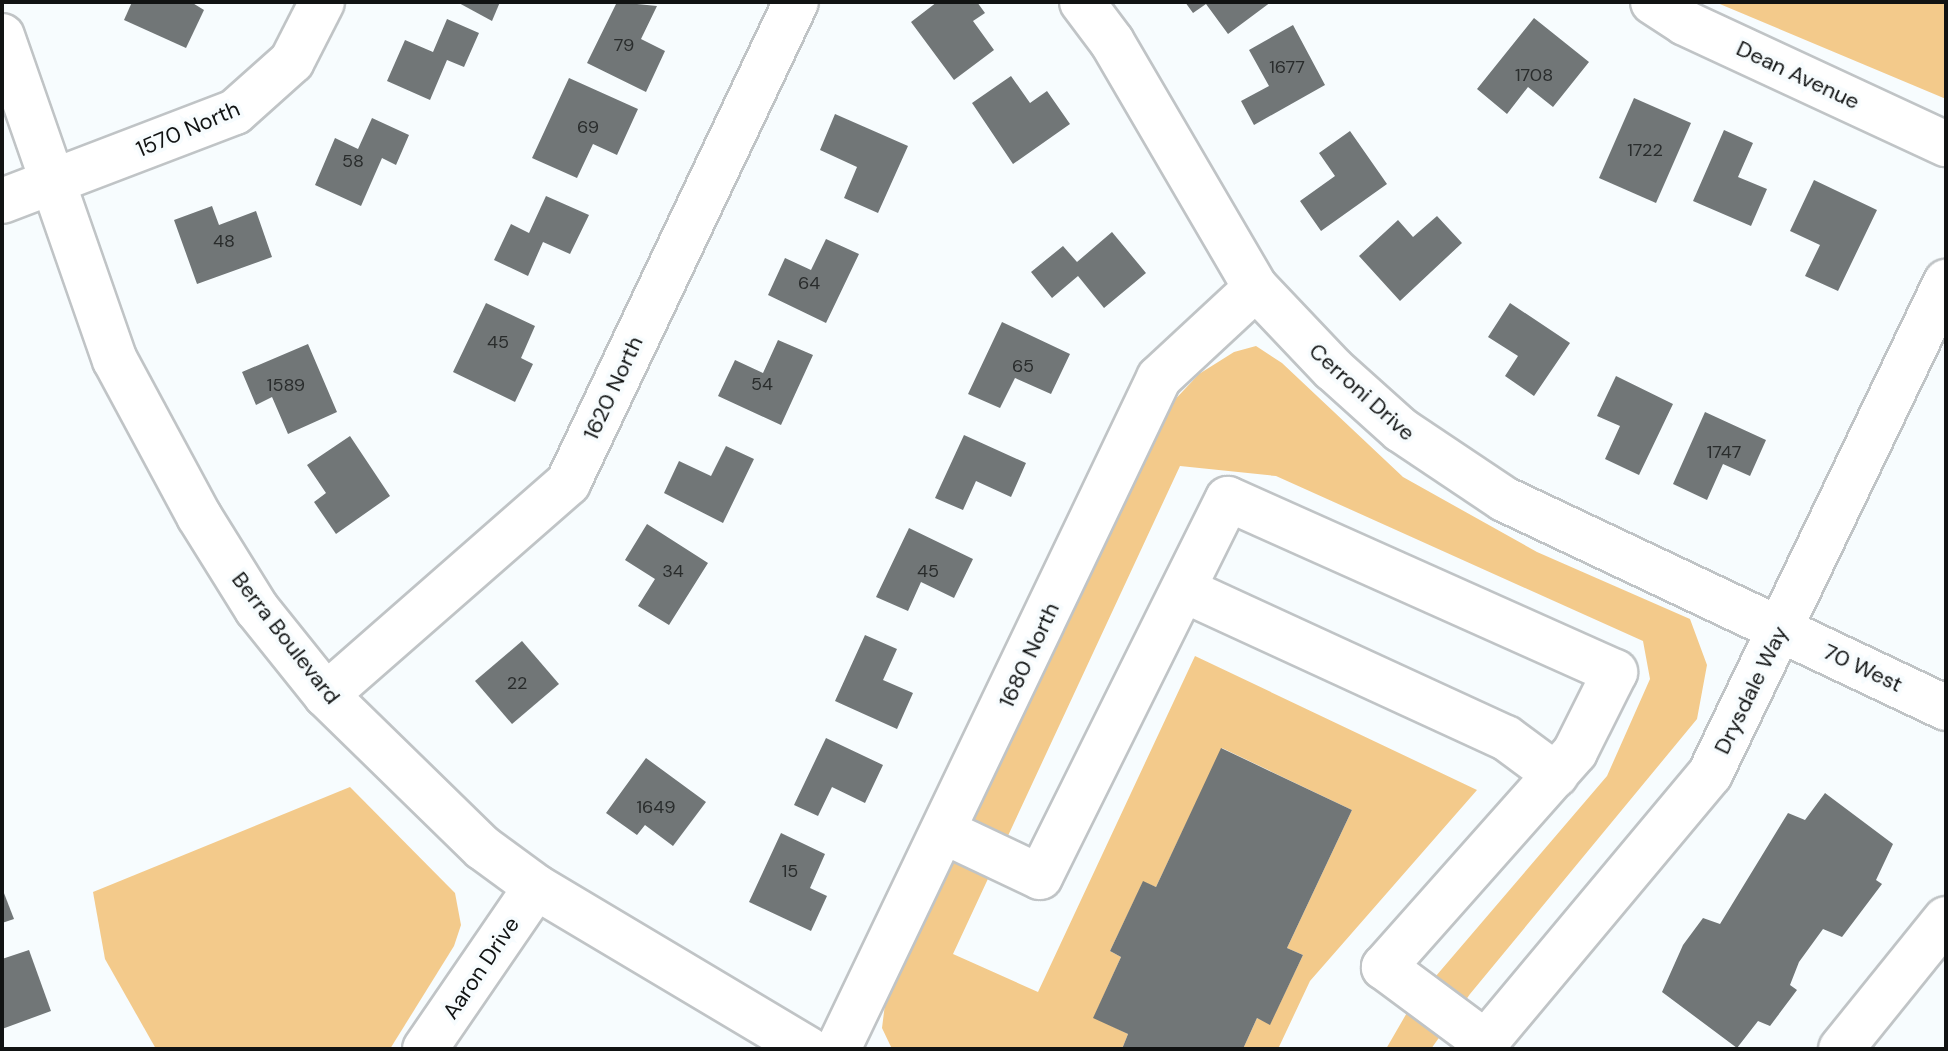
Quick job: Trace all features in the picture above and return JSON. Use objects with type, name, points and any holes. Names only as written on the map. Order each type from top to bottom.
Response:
[{"type":"street","name":"1570 North","points":[[2,201],[216,122],[254,101],[292,61],[322,2]]},
{"type":"street","name":"1620 North","points":[[326,695],[568,483],[796,2]]},
{"type":"street","name":"Cerroni Drive","points":[[1082,2],[1112,42],[1256,288],[1333,369],[1452,469],[1504,499],[1780,629]]},
{"type":"street","name":"Dean Avenue","points":[[1653,2],[1685,23],[1946,144]]},
{"type":"street","name":"Berra Boulevard","points":[[2,36],[122,373],[199,516],[248,595],[326,695],[472,837],[536,887],[808,1049]]},
{"type":"street","name":"Drysdale Way","points":[[1482,1046],[1710,774],[1946,282]]},
{"type":"street","name":"1680 North","points":[[838,1049],[945,832],[1159,378],[1256,288]]},
{"type":"street","points":[[945,832],[1040,877],[1186,591],[1228,499],[1615,672],[1575,752],[1384,967],[1482,1046]]},
{"type":"street","points":[[1186,591],[1506,738],[1556,775]]},
{"type":"street","name":"70 West","points":[[1780,629],[1946,708]]},
{"type":"street","name":"Aaron Drive","points":[[425,1049],[536,887]]},
{"type":"street","points":[[1841,1049],[1946,919]]},
{"type":"shaded area","points":[[1715,2],[1946,2],[1946,99]]},
{"type":"shaded area","points":[[1256,346],[1282,363],[1403,477],[1537,552],[1690,619],[1707,665],[1697,719],[1470,994],[1431,1049],[1386,1049],[1412,1004],[1607,776],[1650,679],[1643,641],[1276,476],[1180,466],[953,954],[1038,992],[1195,656],[1477,790],[1310,981],[1278,1049],[1243,1049],[1257,1018],[1270,1024],[1303,955],[1287,948],[1352,810],[1222,748],[1156,887],[1143,882],[1110,951],[1121,957],[1094,1017],[1128,1034],[1122,1049],[892,1049],[882,1028],[885,1004],[1168,407],[1199,374],[1234,352]]},
{"type":"shaded area","points":[[350,787],[455,893],[461,925],[454,946],[390,1049],[156,1049],[105,959],[93,892]]},
{"type":"building","points":[[132,2],[191,2],[204,10],[186,48],[124,20]]},
{"type":"building","points":[[457,2],[500,2],[492,21]]},
{"type":"building","points":[[617,2],[657,6],[641,39],[665,51],[646,92],[587,63]]},
{"type":"building","points":[[937,2],[977,2],[985,13],[973,21],[994,50],[954,80],[911,22]]},
{"type":"building","points":[[1185,2],[1271,2],[1228,34],[1206,4],[1193,13]]},
{"type":"building","points":[[1534,18],[1589,62],[1553,107],[1528,87],[1507,114],[1477,89]]},
{"type":"building","points":[[447,19],[479,33],[464,67],[447,60],[430,100],[387,81],[405,40],[433,52]]},
{"type":"building","points":[[1293,25],[1325,85],[1254,125],[1241,101],[1269,86],[1249,50]]},
{"type":"building","points":[[1011,76],[1030,103],[1047,91],[1070,124],[1013,164],[972,103]]},
{"type":"building","points":[[569,78],[638,109],[617,155],[593,144],[577,178],[532,158]]},
{"type":"building","points":[[1634,98],[1691,123],[1656,203],[1599,178]]},
{"type":"building","points":[[835,114],[908,146],[878,213],[844,198],[857,167],[820,150]]},
{"type":"building","points":[[372,118],[409,135],[396,165],[382,158],[361,206],[315,185],[335,138],[358,149]]},
{"type":"building","points":[[1724,130],[1753,143],[1738,177],[1767,189],[1751,226],[1693,201]]},
{"type":"building","points":[[1350,131],[1387,184],[1321,231],[1300,201],[1335,176],[1319,153]]},
{"type":"building","points":[[1814,180],[1877,210],[1838,291],[1805,276],[1820,245],[1790,231]]},
{"type":"building","points":[[546,196],[589,215],[570,254],[543,242],[528,276],[494,260],[511,224],[529,233]]},
{"type":"building","points":[[212,206],[219,225],[256,211],[272,257],[197,284],[174,220]]},
{"type":"building","points":[[1437,216],[1462,243],[1400,301],[1359,256],[1398,220],[1413,237]]},
{"type":"building","points":[[1112,232],[1146,273],[1104,308],[1078,276],[1052,298],[1031,272],[1063,246],[1077,262]]},
{"type":"building","points":[[826,239],[859,254],[826,323],[768,295],[785,258],[811,270]]},
{"type":"building","points":[[486,303],[535,326],[521,358],[533,364],[515,402],[453,372]]},
{"type":"building","points":[[1510,303],[1570,343],[1534,396],[1505,376],[1518,356],[1488,337]]},
{"type":"building","points":[[1002,322],[1070,354],[1051,394],[1015,378],[1000,408],[968,394]]},
{"type":"building","points":[[778,340],[813,355],[781,425],[718,396],[735,360],[763,373]]},
{"type":"building","points":[[308,344],[337,412],[288,434],[272,397],[256,405],[242,372]]},
{"type":"building","points":[[1616,376],[1673,404],[1639,475],[1605,459],[1620,426],[1597,416]]},
{"type":"building","points":[[1705,412],[1766,440],[1750,476],[1723,464],[1707,500],[1673,484]]},
{"type":"building","points":[[964,435],[1026,463],[1011,497],[976,481],[963,510],[935,498]]},
{"type":"building","points":[[350,436],[390,496],[336,534],[314,502],[326,493],[307,465]]},
{"type":"building","points":[[726,446],[754,459],[723,523],[664,493],[679,461],[711,476]]},
{"type":"building","points":[[647,524],[708,563],[669,625],[638,606],[655,579],[625,560]]},
{"type":"building","points":[[909,528],[973,559],[954,598],[921,582],[908,611],[876,597]]},
{"type":"building","points":[[865,635],[897,649],[883,680],[913,693],[897,729],[835,701]]},
{"type":"building","points":[[522,641],[559,684],[512,724],[475,681]]},
{"type":"building","points":[[826,738],[883,765],[865,803],[832,787],[818,816],[794,805]]},
{"type":"building","points":[[1221,748],[1352,810],[1287,948],[1303,955],[1270,1025],[1257,1018],[1243,1049],[1122,1049],[1128,1034],[1093,1018],[1121,957],[1110,951],[1143,881],[1156,887]]},
{"type":"building","points":[[646,758],[706,802],[673,846],[645,825],[637,835],[606,813]]},
{"type":"building","points":[[1825,793],[1893,844],[1876,880],[1882,884],[1842,937],[1823,929],[1799,962],[1790,985],[1797,990],[1770,1026],[1758,1021],[1737,1048],[1662,992],[1683,945],[1703,918],[1720,924],[1788,813],[1805,820]]},
{"type":"building","points":[[781,833],[825,854],[810,888],[827,896],[811,931],[749,902]]},
{"type":"building","points":[[2,888],[14,919],[2,923]]},
{"type":"building","points":[[29,950],[51,1011],[2,1029],[2,959]]}]
